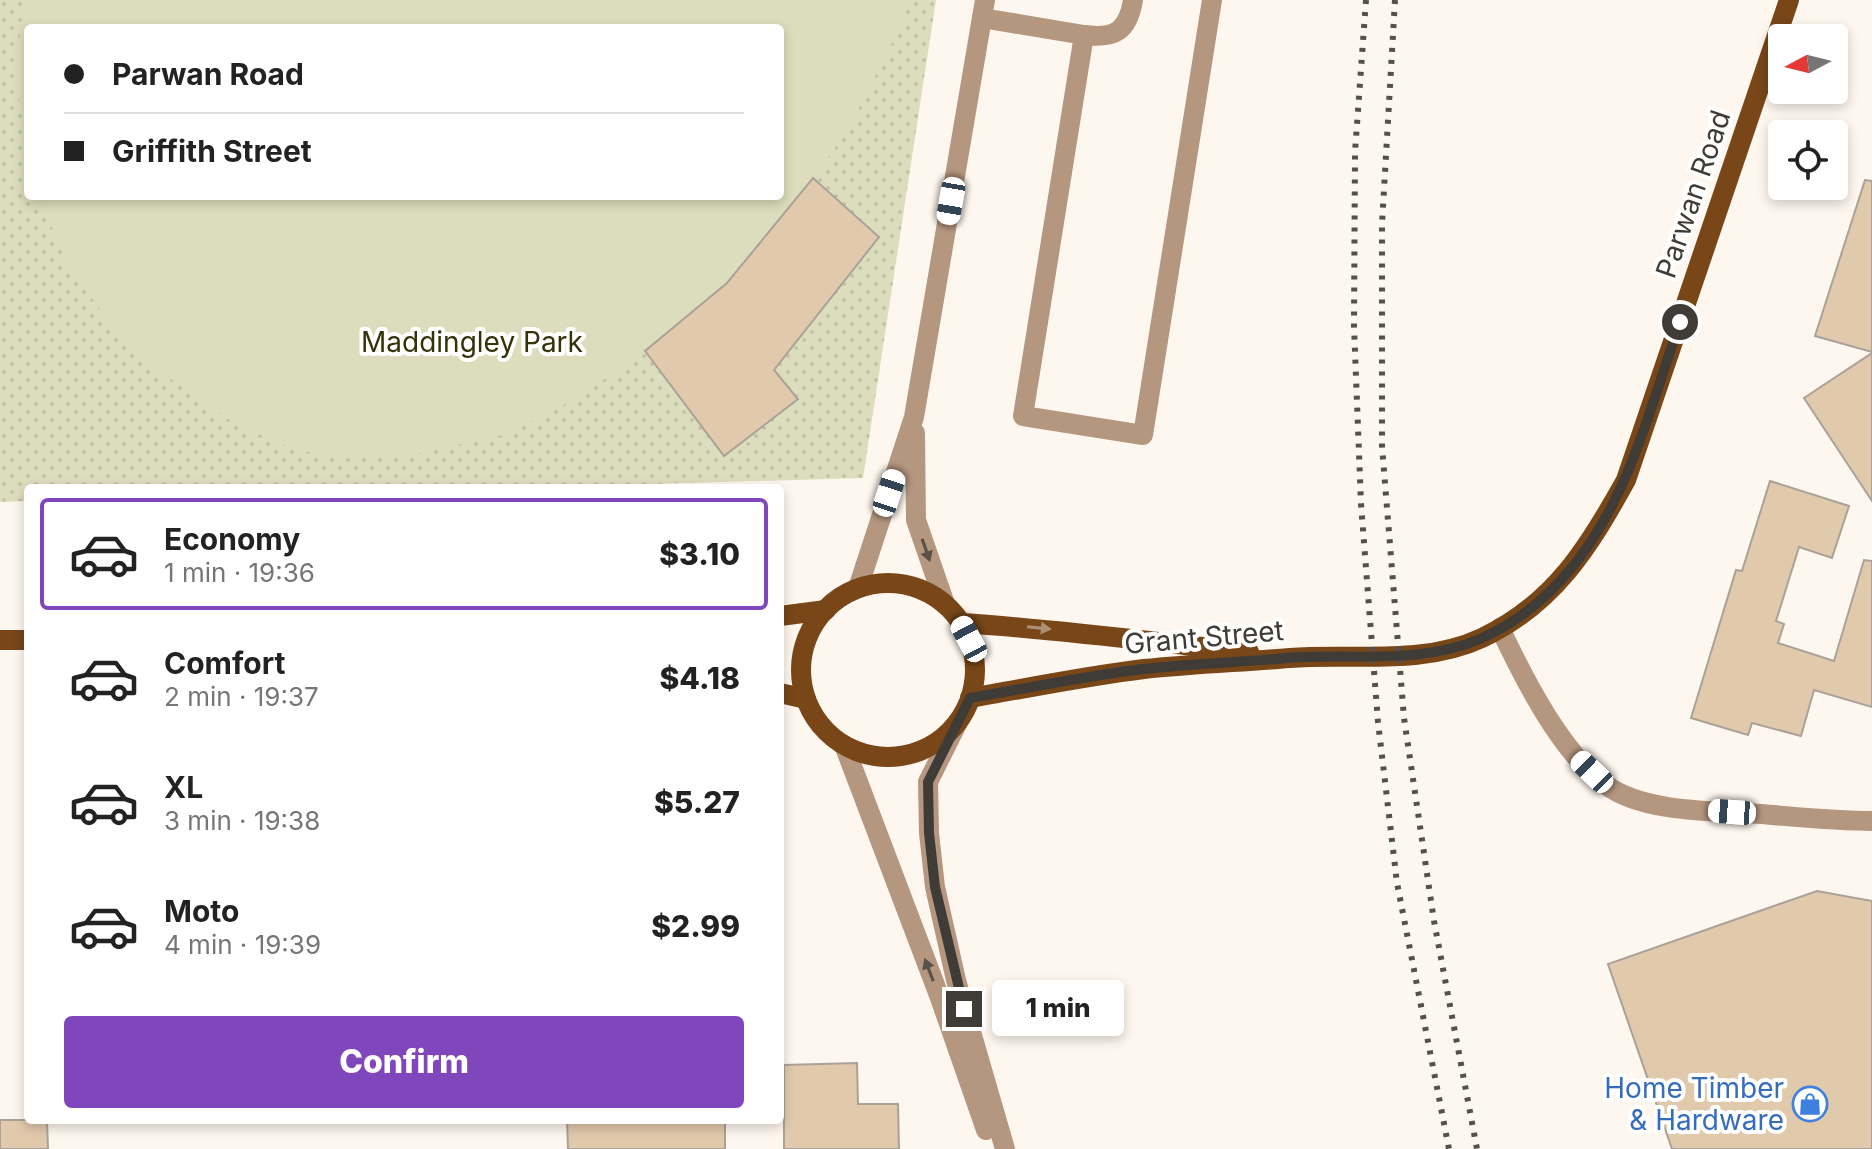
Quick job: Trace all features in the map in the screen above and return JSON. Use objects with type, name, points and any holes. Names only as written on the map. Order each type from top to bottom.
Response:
[{"type":"main road","name":"Parwan Road","points":[[1300,657],[1399,657],[1433,652],[1479,639],[1538,604],[1574,565],[1599,529],[1626,480],[1789,0]]},
{"type":"main road","points":[[888,583],[917,588],[945,604],[961,623],[973,652],[974,680],[970,698],[958,722],[939,741],[915,753],[872,756],[844,745],[823,728],[806,699],[801,670],[805,645],[812,629],[826,610],[858,588],[888,583]]},
{"type":"main road","points":[[784,615],[826,610]]},
{"type":"main road","name":"Grant Street","points":[[961,623],[1043,628],[1083,636],[1300,657]]},
{"type":"main road","points":[[0,640],[24,640]]},
{"type":"main road","name":"Grant Street","points":[[970,698],[1142,669],[1300,657]]},
{"type":"main road","points":[[784,694],[806,699]]},
{"type":"street","points":[[858,588],[914,417],[984,9],[1100,37],[1125,26],[1133,0]]},
{"type":"street","points":[[1084,35],[1023,416],[1143,435],[1212,0]]},
{"type":"street","points":[[914,417],[916,520],[945,604]]},
{"type":"street","points":[[1500,628],[1536,700],[1578,758],[1606,786],[1633,799],[1672,807],[1872,821]]},
{"type":"street","points":[[958,722],[928,782],[932,860],[956,980],[1005,1149]]},
{"type":"street","points":[[844,745],[940,998],[993,1149]]},
{"type":"green space","name":"Maddingley Park","points":[[0,0],[936,0],[863,478],[654,484],[24,484],[24,501],[0,502]]},
{"type":"green space","points":[[28,0],[910,0],[890,48],[848,129],[794,206],[729,281],[645,351],[580,396],[508,434],[421,453],[344,459],[293,449],[235,424],[134,353],[69,269],[41,200],[784,200],[784,24],[24,24],[24,131],[14,62]]},
{"type":"building","points":[[813,178],[879,237],[774,370],[798,399],[724,456],[645,351],[727,283]]},
{"type":"building","points":[[1865,180],[1872,181],[1872,352],[1815,336]]},
{"type":"building","points":[[1872,353],[1872,501],[1804,398]]},
{"type":"building","points":[[1770,481],[1849,506],[1832,558],[1799,547],[1776,621],[1784,624],[1778,643],[1834,661],[1864,560],[1872,561],[1872,707],[1814,690],[1801,736],[1752,723],[1748,735],[1691,718],[1736,570],[1742,571]]},
{"type":"building","points":[[1817,891],[1872,901],[1872,1149],[1672,1149],[1608,964]]},
{"type":"building","points":[[857,1063],[858,1104],[898,1104],[899,1149],[784,1149],[784,1065]]},
{"type":"building","points":[[0,1120],[47,1124],[48,1149],[0,1149]]},
{"type":"building","points":[[567,1124],[725,1124],[725,1149],[568,1149]]},
{"type":"railway","points":[[1366,0],[1355,152],[1354,326],[1361,504],[1378,722],[1397,883],[1449,1149]]},
{"type":"railway","points":[[1395,0],[1382,224],[1382,446],[1404,718],[1434,921],[1477,1149]]},
{"type":"place","name":"Home Timber & Hardware","points":[[1810,1104]]},
{"type":"route","points":[[964,1009],[935,887],[928,782],[970,698],[1142,669],[1300,657],[1399,657],[1454,647],[1500,628],[1538,604],[1574,565],[1599,529],[1626,480],[1680,322]]}]
